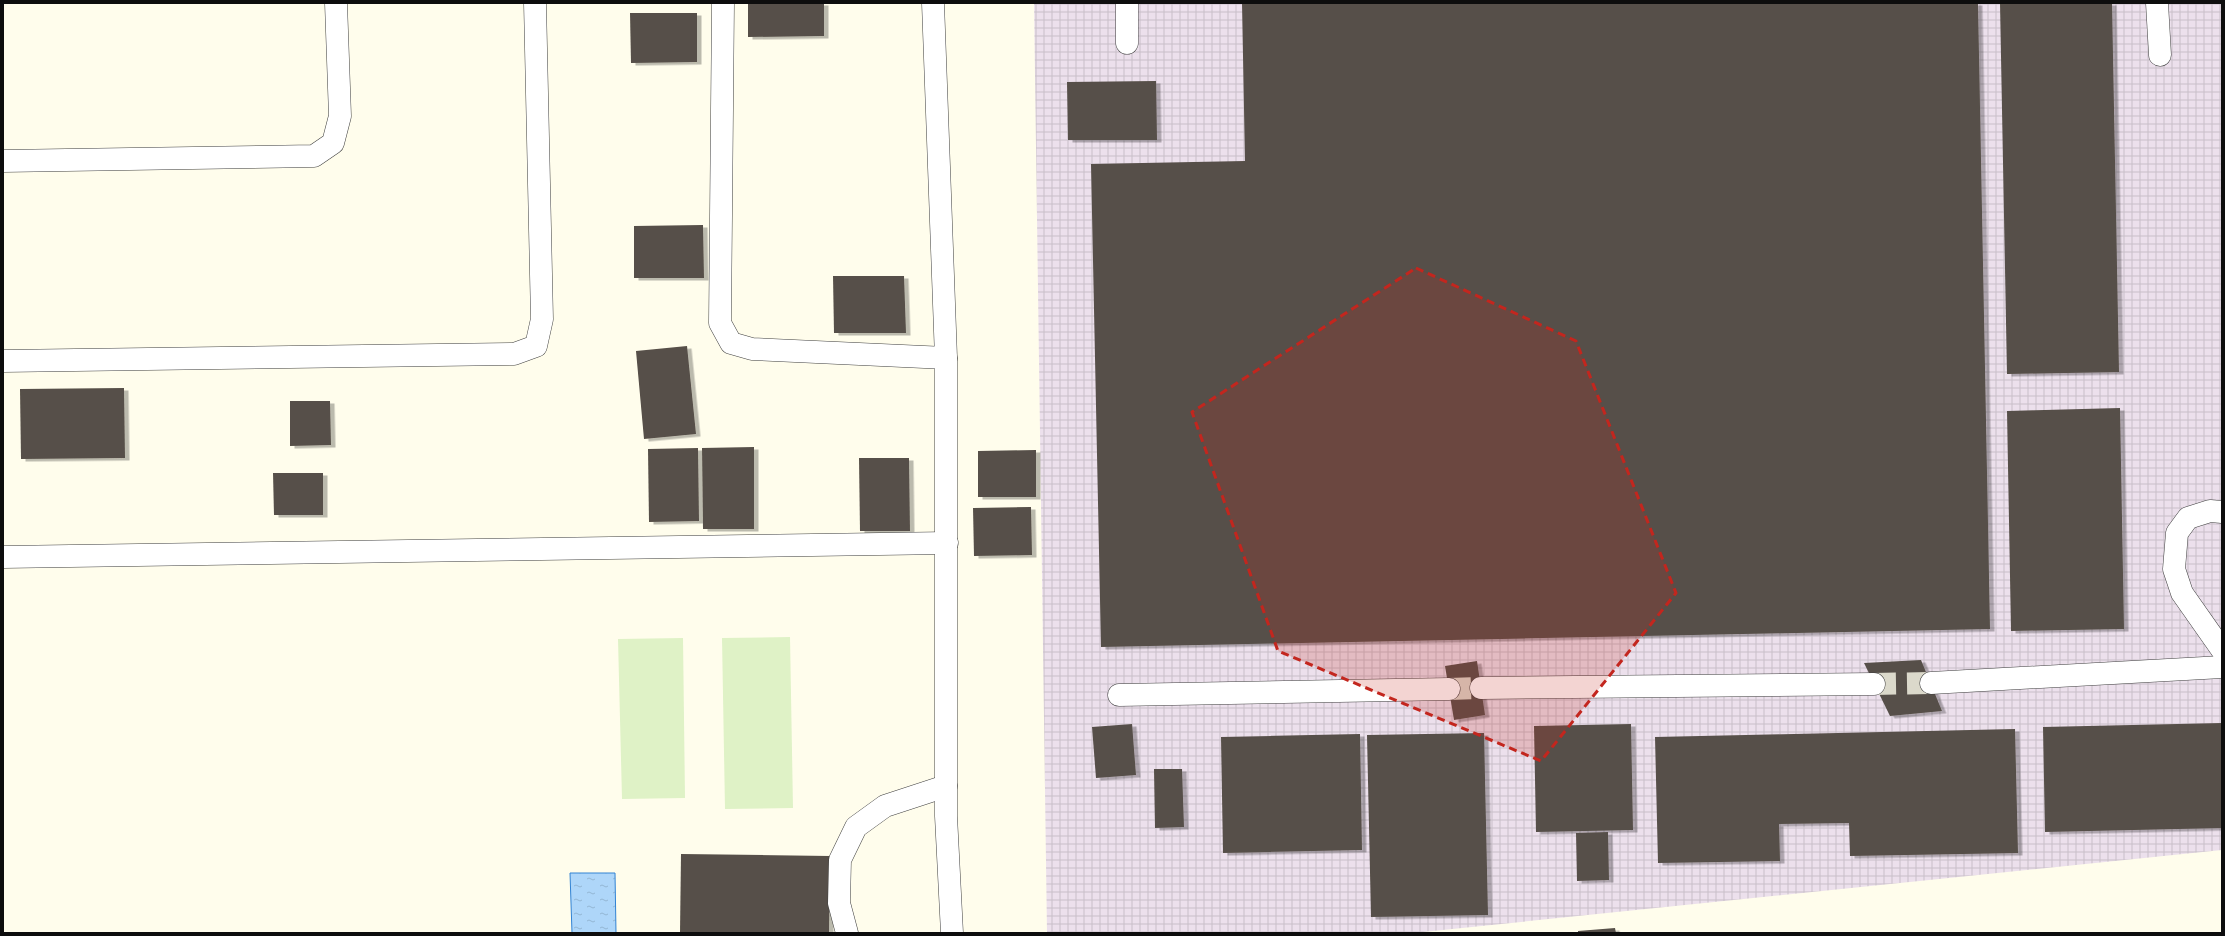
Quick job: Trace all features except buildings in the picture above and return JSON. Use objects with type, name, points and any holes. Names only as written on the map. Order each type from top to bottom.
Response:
[{"type":"street","points":[[3,161],[314,156],[332,143],[340,116],[336,3]]},
{"type":"street","points":[[3,361],[514,354],[536,346],[542,319],[535,3]]},
{"type":"street","points":[[723,3],[720,324],[731,343],[752,349],[946,358]]},
{"type":"street","points":[[933,3],[946,358],[946,786],[952,933]]},
{"type":"street","points":[[1127,3],[1127,43]]},
{"type":"street","points":[[2157,3],[2160,55]]},
{"type":"street","points":[[2222,512],[2210,511],[2188,518],[2176,533],[2174,569],[2182,592],[2222,650]]},
{"type":"street","points":[[3,557],[947,543]]},
{"type":"street","points":[[1931,683],[2222,668]]},
{"type":"street","points":[[1481,688],[1874,684]]},
{"type":"street","points":[[1119,695],[1449,689]]},
{"type":"street","points":[[847,933],[839,903],[840,860],[856,827],[885,806],[946,786]]},
{"type":"highlighted area","points":[[1416,268],[1576,341],[1676,593],[1541,761],[1278,651],[1192,412]]},
{"type":"shaded area","points":[[1034,3],[2222,3],[2222,850],[1413,933],[1047,933]]},
{"type":"green space","points":[[790,637],[793,808],[725,809],[722,638]]},
{"type":"green space","points":[[683,638],[685,798],[622,799],[618,639]]},
{"type":"water","points":[[570,873],[615,873],[616,933],[572,933]]},
{"type":"tunnel","points":[[1874,684],[1931,683]]},
{"type":"tunnel","points":[[1449,689],[1481,688]]}]
